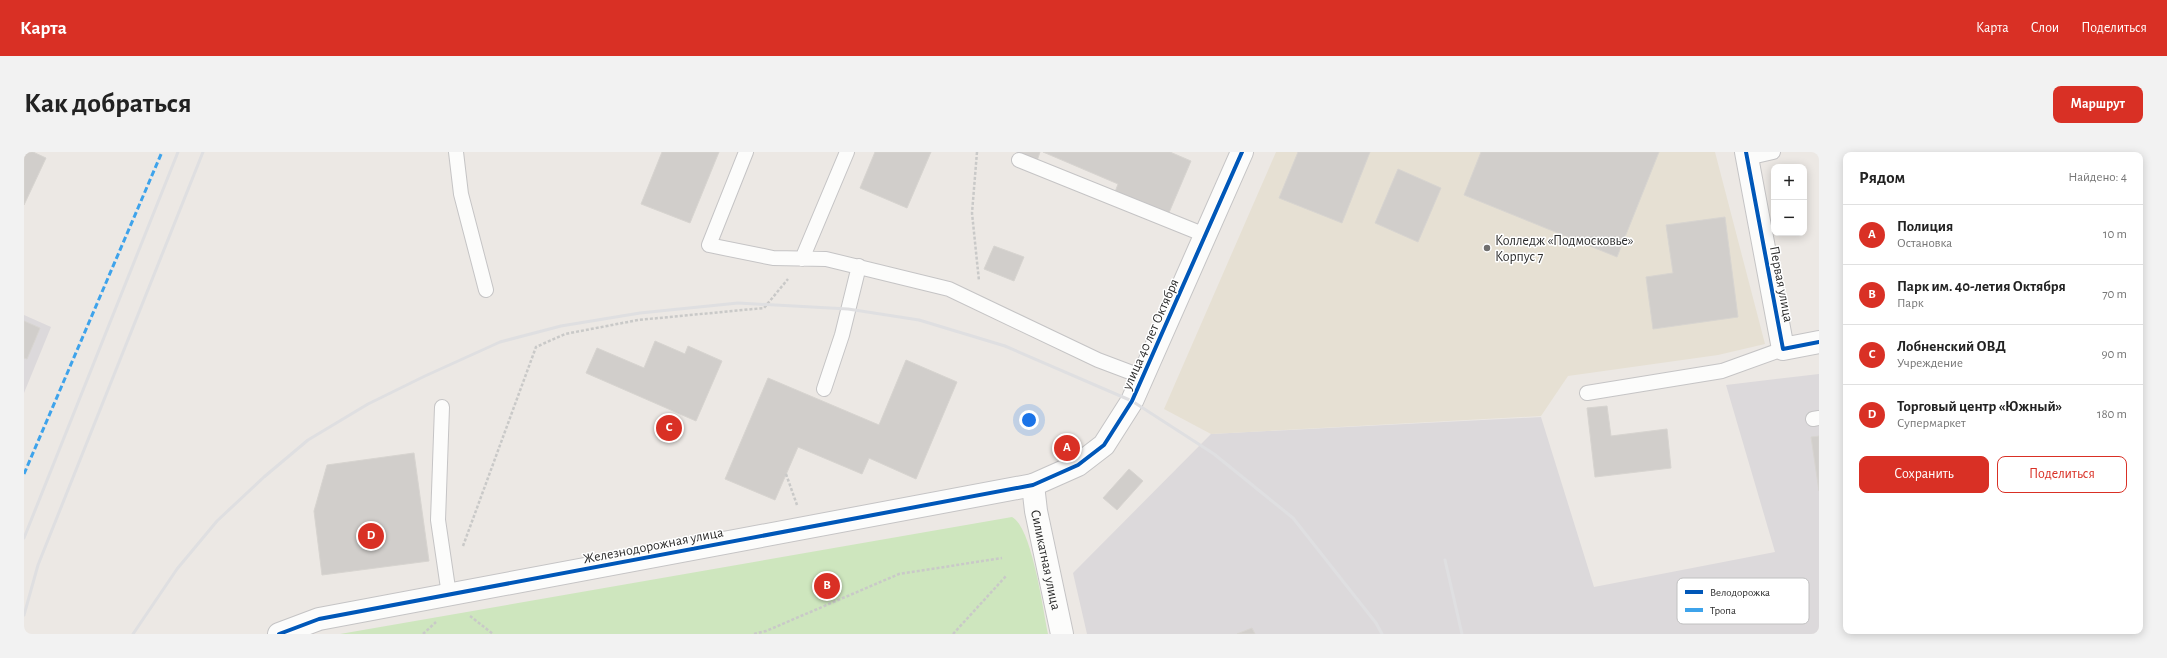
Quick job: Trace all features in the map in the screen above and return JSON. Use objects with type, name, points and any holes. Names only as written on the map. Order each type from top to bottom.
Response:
[{"type":"street","name":"улица 40 лет Октября","points":[[1033,485],[1078,465],[1104,445],[1132,401],[1144,377],[1242,152]]},
{"type":"street","name":"Первая улица","points":[[1747,155],[1783,348]]},
{"type":"street","points":[[1783,348],[1819,342]]},
{"type":"street","name":"Железнодорожная улица","points":[[279,634],[319,619],[1033,485]]},
{"type":"street","name":"Силикатная улица","points":[[1033,485],[1036,511],[1062,634]]},
{"type":"lane","points":[[456,152],[460,194],[486,290]]},
{"type":"lane","points":[[746,152],[709,246],[773,258],[826,259],[949,289],[1098,360],[1144,377]]},
{"type":"lane","points":[[802,259],[848,152]]},
{"type":"lane","points":[[1747,155],[1773,152]]},
{"type":"lane","points":[[1019,160],[1205,235]]},
{"type":"lane","points":[[824,389],[842,335],[859,266]]},
{"type":"lane","points":[[1587,393],[1722,371],[1783,348]]},
{"type":"lane","points":[[442,407],[438,520],[449,595]]},
{"type":"path","points":[[977,152],[972,213],[982,305]]},
{"type":"path","points":[[462,548],[536,347],[565,334],[638,320],[764,308],[770,304],[802,259]]},
{"type":"path","points":[[786,474],[797,505]]},
{"type":"path","points":[[754,634],[766,631],[900,574],[1002,558]]},
{"type":"path","points":[[953,634],[1007,575]]},
{"type":"path","points":[[467,613],[493,634]]},
{"type":"path","points":[[423,634],[441,618]]},
{"type":"shaded area","name":"Колледж «Подмосковье» Корпус 7","points":[[1276,152],[1715,152],[1765,344],[1718,355],[1568,376],[1541,416],[1211,434],[1164,409]]},
{"type":"shaded area","points":[[24,315],[51,327],[24,393]]},
{"type":"shaded area","points":[[1819,374],[1819,634],[1087,634],[1073,573],[1211,434],[1541,417],[1594,587],[1775,552],[1726,385]]},
{"type":"green space","points":[[1012,517],[1019,524],[1031,552],[1040,589],[1048,634],[340,634]]},
{"type":"building","points":[[24,152],[33,152],[46,158],[24,205]]},
{"type":"building","points":[[662,152],[719,152],[690,223],[641,204]]},
{"type":"building","points":[[875,152],[931,152],[907,208],[860,188]]},
{"type":"building","points":[[1017,152],[1040,152],[1037,161]]},
{"type":"building","points":[[1043,152],[1170,152],[1191,161],[1168,215],[1115,192],[1118,184]]},
{"type":"building","points":[[1298,152],[1370,152],[1342,223],[1279,198]]},
{"type":"building","points":[[1481,152],[1659,152],[1617,257],[1464,195]]},
{"type":"building","points":[[1398,169],[1441,188],[1418,242],[1375,223]]},
{"type":"building","points":[[1725,217],[1738,317],[1653,329],[1646,277],[1673,273],[1666,225]]},
{"type":"building","points":[[994,246],[1024,257],[1014,281],[984,269]]},
{"type":"building","points":[[24,321],[40,328],[27,359],[24,358]]},
{"type":"building","points":[[655,341],[685,354],[688,346],[722,361],[696,421],[586,373],[597,348],[644,368]]},
{"type":"building","points":[[906,360],[957,382],[916,479],[869,458],[862,474],[798,447],[775,500],[725,479],[768,378],[879,425]]},
{"type":"building","points":[[1607,406],[1611,436],[1667,429],[1671,468],[1595,477],[1587,408]]},
{"type":"building","points":[[1819,436],[1819,491],[1811,437]]},
{"type":"building","points":[[414,453],[429,561],[322,575],[314,511],[327,465]]},
{"type":"building","points":[[1129,469],[1143,481],[1117,510],[1103,498]]},
{"type":"building","points":[[1252,628],[1255,634],[1237,634]]},
{"type":"railway","points":[[24,538],[178,152]]},
{"type":"railway","points":[[24,615],[38,565],[203,152]]},
{"type":"railway","points":[[133,634],[177,569],[217,521],[264,477],[308,440],[368,404],[500,342],[561,326],[640,313],[738,303],[848,309],[919,320],[1005,346],[1132,401],[1214,454],[1293,518],[1376,623],[1382,634]]},
{"type":"railway","points":[[1445,560],[1462,634]]},
{"type":"marked path","points":[[24,474],[162,152]]},
{"type":"cycle path","points":[[279,634],[319,619],[1033,485],[1078,465],[1104,445],[1132,401],[1242,152]]},
{"type":"cycle path","points":[[1746,152],[1783,349],[1819,342]]},
{"type":"place","name":"Колледж «Подмосковье» Корпус 7","points":[[1487,248]]},
{"type":"place","name":"Лобненский ОВД","points":[[669,428]]},
{"type":"place","name":"Полиция","points":[[1067,448]]},
{"type":"place","name":"Торговый центр «Южный»","points":[[371,536]]},
{"type":"place","name":"Парк им. 40-летия Октября","points":[[827,586]]}]
